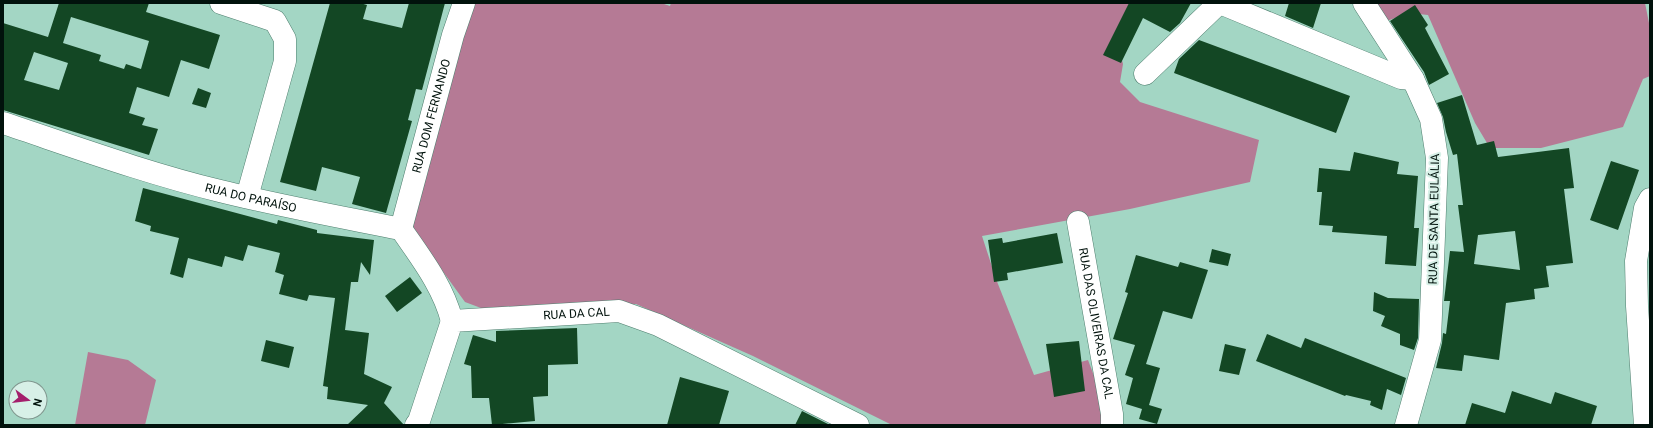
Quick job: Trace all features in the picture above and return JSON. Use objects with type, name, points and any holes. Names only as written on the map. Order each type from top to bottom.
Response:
[{"type":"street","points":[[221,3],[275,21],[285,39],[285,61],[247,197]]},
{"type":"street","name":"RUA DOM FERNANDO","points":[[401,229],[453,35],[464,3]]},
{"type":"street","points":[[1146,74],[1220,3],[1401,78],[1413,79]]},
{"type":"street","name":"RUA DE SANTA EULÁLIA","points":[[1364,3],[1413,79],[1431,119],[1437,158],[1430,340],[1406,425]]},
{"type":"street","name":"RUA DO PARAÍSO","points":[[3,123],[151,172],[247,197],[401,229]]},
{"type":"street","points":[[1645,425],[1637,306],[1636,261],[1645,208],[1650,199]]},
{"type":"street","name":"RUA DAS OLIVEIRAS DA CAL","points":[[1078,222],[1112,414],[1112,425]]},
{"type":"street","points":[[401,229],[437,283],[448,305],[452,320],[419,422],[416,425]]},
{"type":"street","name":"RUA DA CAL","points":[[452,320],[619,311],[658,325],[856,425]]},
{"type":"shaded area","points":[[469,3],[661,3],[670,6],[671,3],[1152,3],[1116,37],[1123,64],[1120,82],[1140,102],[1259,140],[1250,182],[1130,209],[982,236],[996,279],[1034,375],[1088,360],[1110,418],[1108,425],[892,425],[753,356],[636,304],[481,308],[465,302],[415,233],[410,215]]},
{"type":"shaded area","points":[[1373,3],[1645,3],[1650,28],[1650,76],[1643,79],[1623,127],[1541,148],[1490,148],[1475,123],[1428,15],[1409,13],[1384,22]]},
{"type":"shaded area","points":[[88,352],[128,360],[156,380],[145,425],[75,425]]},
{"type":"building","points":[[59,3],[149,3],[146,12],[220,35],[209,69],[181,60],[169,97],[137,87],[129,113],[145,118],[142,125],[158,129],[149,155],[3,110],[3,23],[48,37]],"holes":[[[71,17],[149,41],[141,69],[126,64],[124,69],[99,61],[101,55],[63,43]],[[34,52],[68,63],[59,90],[24,80]]]},
{"type":"building","points":[[330,3],[360,3],[367,5],[363,19],[402,28],[409,3],[445,3],[422,90],[416,89],[408,120],[412,121],[386,213],[352,204],[360,177],[322,167],[316,191],[280,182]]},
{"type":"building","points":[[1129,3],[1191,3],[1180,23],[1170,32],[1143,18],[1121,63],[1103,55]]},
{"type":"building","points":[[1289,3],[1321,3],[1313,28],[1285,16]]},
{"type":"building","points":[[1415,5],[1428,25],[1425,28],[1449,74],[1429,85],[1424,72],[1390,21]]},
{"type":"building","points":[[1199,40],[1350,96],[1336,133],[1174,73],[1179,59]]},
{"type":"building","points":[[198,88],[211,93],[206,108],[192,104]]},
{"type":"building","points":[[1462,95],[1477,145],[1494,141],[1498,157],[1569,148],[1574,188],[1564,189],[1573,263],[1546,266],[1549,287],[1534,289],[1535,299],[1506,303],[1499,360],[1464,355],[1462,371],[1436,368],[1443,333],[1446,334],[1450,301],[1444,301],[1450,251],[1464,252],[1458,205],[1463,205],[1457,154],[1453,155],[1443,117],[1437,103]],"holes":[[[1515,231],[1520,270],[1474,264],[1478,235]]]},
{"type":"building","points":[[1354,152],[1399,162],[1397,174],[1418,176],[1414,228],[1419,228],[1416,266],[1385,264],[1387,236],[1332,232],[1333,226],[1319,225],[1322,192],[1317,192],[1319,168],[1350,171]]},
{"type":"building","points":[[1611,161],[1639,170],[1618,230],[1590,220]]},
{"type":"building","points":[[143,188],[277,224],[278,220],[317,230],[317,233],[374,240],[370,275],[361,262],[358,282],[351,282],[345,330],[369,333],[364,374],[392,387],[384,403],[404,425],[347,425],[368,405],[327,399],[328,387],[323,386],[335,298],[309,295],[307,301],[279,294],[284,275],[275,272],[280,253],[248,245],[243,261],[225,256],[222,267],[188,258],[183,278],[170,274],[179,238],[150,231],[151,226],[135,221]]},
{"type":"building","points":[[1057,233],[1063,263],[1007,273],[1008,280],[994,282],[988,240],[1002,238],[1003,243]]},
{"type":"building","points":[[1212,249],[1231,254],[1228,266],[1209,262]]},
{"type":"building","points":[[1136,255],[1178,267],[1180,262],[1208,270],[1192,319],[1163,311],[1146,364],[1160,368],[1149,405],[1162,409],[1157,424],[1139,419],[1142,409],[1126,404],[1133,378],[1125,375],[1135,345],[1113,339],[1128,293],[1125,292]]},
{"type":"building","points":[[410,277],[422,293],[397,312],[385,296]]},
{"type":"building","points":[[1374,292],[1388,298],[1419,299],[1418,338],[1414,350],[1400,345],[1400,334],[1381,326],[1385,316],[1373,311]]},
{"type":"building","points":[[577,328],[578,364],[548,365],[548,396],[533,397],[535,421],[492,425],[489,398],[472,398],[471,366],[464,364],[473,335],[496,342],[496,331]]},
{"type":"building","points":[[1267,334],[1301,348],[1305,338],[1406,378],[1401,395],[1387,389],[1382,410],[1370,405],[1371,401],[1345,396],[1256,361]]},
{"type":"building","points":[[266,340],[294,347],[289,368],[261,361]]},
{"type":"building","points":[[1079,341],[1085,391],[1054,397],[1046,344]]},
{"type":"building","points":[[1225,344],[1246,349],[1239,375],[1219,371]]},
{"type":"building","points":[[680,377],[729,391],[719,425],[667,425]]},
{"type":"building","points":[[1512,391],[1551,404],[1555,392],[1597,406],[1591,425],[1465,425],[1472,403],[1505,413]]},
{"type":"building","points":[[802,411],[830,425],[795,425]]}]
